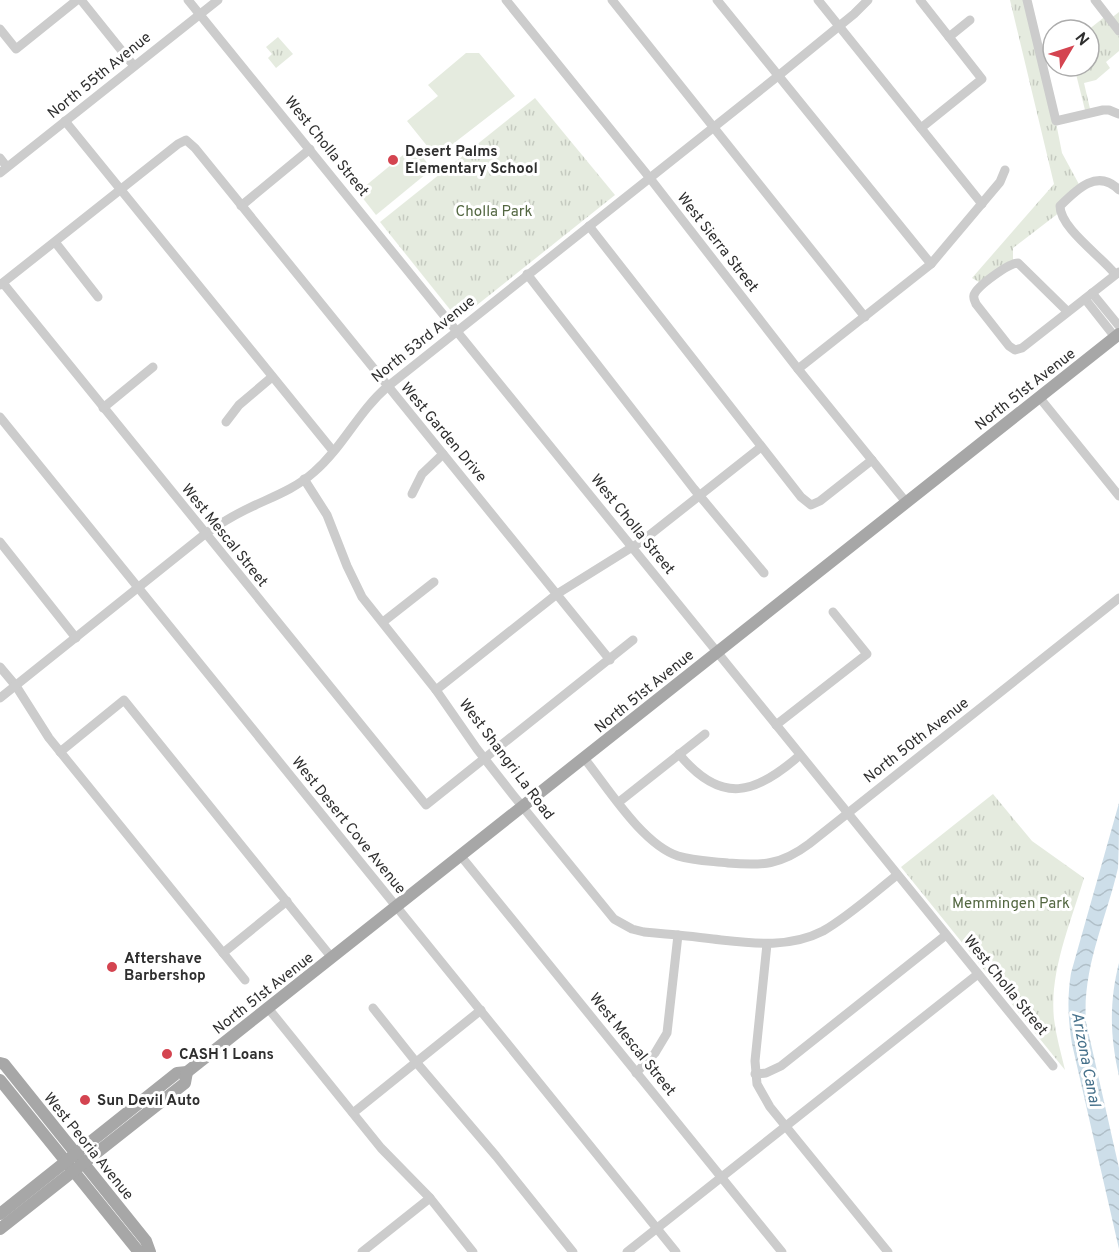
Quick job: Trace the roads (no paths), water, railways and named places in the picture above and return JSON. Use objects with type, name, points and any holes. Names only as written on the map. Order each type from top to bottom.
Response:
[{"type":"main road","name":"North 51st Avenue","points":[[0,1229],[177,1073],[187,1072],[332,958],[1118,332]]},
{"type":"main road","name":"West Peoria Avenue","points":[[0,1063],[4,1064],[146,1240],[150,1252]]},
{"type":"main road","name":"West Peoria Avenue","points":[[0,1080],[139,1252]]},
{"type":"main road","name":"North 51st Avenue","points":[[0,1214],[69,1167]]},
{"type":"street","points":[[0,29],[16,49],[79,0],[134,66]]},
{"type":"street","name":"West Cholla Street","points":[[188,0],[1053,1066]]},
{"type":"street","name":"North 55th Avenue","points":[[4,170],[218,0]]},
{"type":"street","name":"West Sierra Street","points":[[506,0],[906,502]]},
{"type":"street","points":[[612,0],[865,317]]},
{"type":"street","points":[[717,0],[931,264]]},
{"type":"street","points":[[818,0],[982,204]]},
{"type":"street","name":"North 53rd Avenue","points":[[0,698],[205,534],[225,520],[282,494],[313,473],[333,451],[360,414],[387,387],[778,76],[868,0]]},
{"type":"street","points":[[920,0],[982,79],[921,128]]},
{"type":"street","points":[[1095,0],[1119,31]]},
{"type":"street","points":[[1030,1],[1056,121],[1103,110],[1119,114]]},
{"type":"street","points":[[949,37],[970,20]]},
{"type":"street","points":[[65,121],[333,451]]},
{"type":"street","name":"West Garden Drive","points":[[120,189],[178,144],[186,140],[195,148],[610,660]]},
{"type":"street","points":[[241,206],[310,149]]},
{"type":"street","points":[[0,158],[4,170]]},
{"type":"street","points":[[798,369],[931,264],[1000,182],[1005,170]]},
{"type":"street","points":[[1068,312],[1018,263],[1013,263],[1000,271],[975,292],[974,297],[976,304],[1009,346],[1016,350],[1022,348],[1068,312],[1117,273],[1081,240],[1061,215],[1060,206],[1083,186],[1094,180],[1109,181],[1119,190]]},
{"type":"street","points":[[1,284],[120,189]]},
{"type":"street","points":[[588,226],[801,497],[811,505],[820,501],[872,460]]},
{"type":"street","points":[[54,242],[98,297]]},
{"type":"street","points":[[527,274],[699,496],[764,573]]},
{"type":"street","name":"West Mescal Street","points":[[1,284],[426,805],[485,759]]},
{"type":"street","points":[[1088,296],[1118,332]]},
{"type":"street","points":[[103,408],[153,367]]},
{"type":"street","points":[[226,422],[238,405],[272,377]]},
{"type":"street","points":[[1039,397],[1119,496]]},
{"type":"street","name":"West Desert Cove Avenue","points":[[0,417],[676,1252]]},
{"type":"street","points":[[436,690],[556,594],[633,548],[761,447]]},
{"type":"street","points":[[412,494],[422,474],[443,454]]},
{"type":"street","name":"West Shangri La Road","points":[[304,479],[327,514],[347,566],[363,597],[436,690],[522,807],[614,918],[632,929],[678,935],[767,944],[792,941],[822,931],[838,921],[897,875]]},
{"type":"street","points":[[0,542],[76,638]]},
{"type":"street","points":[[383,622],[434,582]]},
{"type":"street","name":"North 50th Avenue","points":[[584,758],[650,840],[666,851],[692,859],[758,866],[784,860],[797,854],[1119,598]]},
{"type":"street","points":[[776,725],[867,654],[833,612]]},
{"type":"street","points":[[485,759],[633,640]]},
{"type":"street","points":[[0,667],[16,686],[60,752],[245,980]]},
{"type":"street","points":[[60,752],[124,700],[332,958]]},
{"type":"street","points":[[619,802],[705,734]]},
{"type":"street","points":[[679,754],[702,777],[723,786],[742,789],[752,788],[766,782],[800,755]]},
{"type":"street","name":"West Mescal Street","points":[[460,855],[782,1252]]},
{"type":"street","points":[[223,953],[286,901]]},
{"type":"street","points":[[636,1072],[655,1053],[667,1033],[678,935]]},
{"type":"street","points":[[755,1074],[766,1073],[781,1066],[946,935]]},
{"type":"street","points":[[767,944],[754,1061],[757,1084],[785,1126],[888,1252]]},
{"type":"street","points":[[627,1252],[978,974]]},
{"type":"street","points":[[268,1008],[381,1148],[430,1198],[473,1252]]},
{"type":"street","points":[[373,1008],[491,1149],[573,1252]]},
{"type":"street","points":[[353,1113],[481,1010]]},
{"type":"street","points":[[362,1252],[430,1198]]},
{"type":"water","name":"Arizona Canal","points":[[1119,803],[1118,868],[1091,963],[1086,1022],[1119,1168],[1119,1249],[1072,1044],[1068,1008],[1071,973]]},
{"type":"water","points":[[1119,963],[1119,1076],[1114,1047],[1112,1006]]},
{"type":"place","name":"Desert Palms Elementary School","points":[[393,160]]},
{"type":"place","name":"Aftershave Barbershop","points":[[112,967]]},
{"type":"place","name":"CASH 1 Loans","points":[[167,1054]]},
{"type":"place","name":"Sun Devil Auto","points":[[85,1100]]},
{"type":"park label","name":"Cholla Park","points":[[494,211]]},
{"type":"park label","name":"Memmingen Park","points":[[1011,903]]}]
